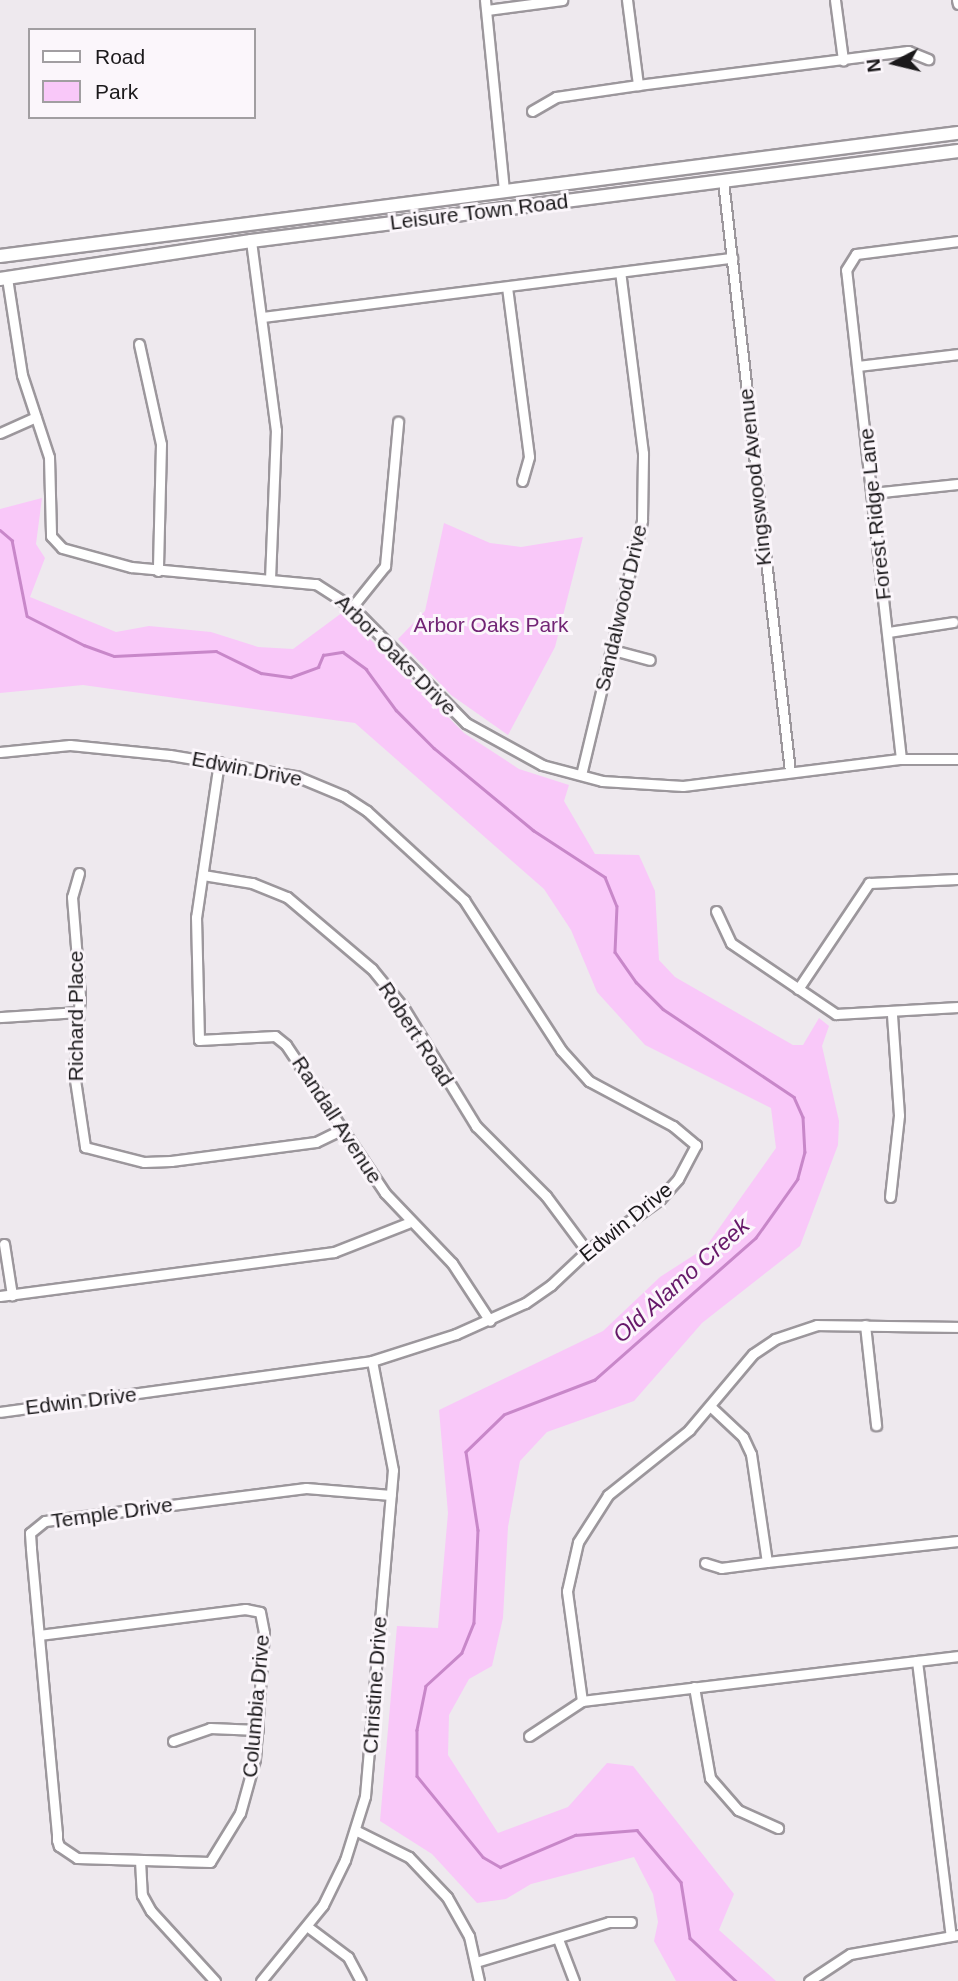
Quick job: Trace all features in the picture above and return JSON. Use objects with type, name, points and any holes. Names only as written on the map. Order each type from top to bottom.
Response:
[{"type":"main road","name":"Leisure Town Road","points":[[0,256],[958,133]]},
{"type":"main road","name":"Leisure Town Road","points":[[3,278],[251,241],[958,151]]},
{"type":"main road","points":[[723,181],[745,168],[825,152]]},
{"type":"main road","points":[[385,224],[494,201],[504,191]]},
{"type":"main road","points":[[251,241],[293,219]]},
{"type":"street","points":[[504,191],[486,5],[562,0]]},
{"type":"street","points":[[627,0],[638,85]]},
{"type":"street","points":[[835,0],[843,60]]},
{"type":"street","points":[[532,111],[556,97],[638,85],[908,51],[928,59]]},
{"type":"street","name":"Kingswood Avenue","points":[[723,181],[790,772]]},
{"type":"street","points":[[251,241],[276,430],[270,578]]},
{"type":"street","name":"Forest Ridge Lane","points":[[901,760],[846,270],[856,254],[958,241]]},
{"type":"street","points":[[263,317],[732,258]]},
{"type":"street","name":"Sandalwood Drive","points":[[581,775],[637,553],[643,488],[620,272]]},
{"type":"street","name":"Arbor Oaks Drive","points":[[3,278],[20,366],[51,470],[55,543],[90,558],[158,570],[316,584],[352,607],[466,723],[542,765],[581,775],[653,787],[901,760],[958,759]]},
{"type":"street","points":[[507,287],[529,457],[522,481]]},
{"type":"street","points":[[139,344],[161,444],[158,570]]},
{"type":"street","points":[[858,366],[958,354]]},
{"type":"street","points":[[0,433],[36,417]]},
{"type":"street","points":[[352,607],[385,566],[398,422]]},
{"type":"street","points":[[872,493],[958,484]]},
{"type":"street","points":[[888,632],[953,622]]},
{"type":"street","points":[[613,650],[650,660]]},
{"type":"street","name":"Edwin Drive","points":[[0,752],[104,746],[219,762],[296,776],[367,811],[464,900],[561,1050],[589,1081],[673,1126],[696,1145],[678,1179],[660,1199],[587,1251],[551,1285],[489,1321],[372,1361],[0,1412]]},
{"type":"street","name":"Randall Avenue","points":[[219,762],[196,916],[199,1040],[275,1036],[299,1058],[343,1129],[408,1223],[452,1263],[489,1321]]},
{"type":"street","name":"Richard Place","points":[[79,873],[72,897],[78,1012],[74,1073],[82,1142],[90,1150],[144,1162],[171,1161],[316,1142],[343,1129]]},
{"type":"street","name":"Robert Road","points":[[203,875],[252,883],[287,897],[372,969],[403,1007],[476,1126],[545,1196],[587,1251]]},
{"type":"street","points":[[798,989],[869,883],[958,878]]},
{"type":"street","points":[[716,911],[731,943],[836,1014],[892,1015],[958,1007]]},
{"type":"street","points":[[0,1017],[78,1012]]},
{"type":"street","points":[[890,1197],[899,1091],[892,1015]]},
{"type":"street","points":[[0,1296],[334,1252],[408,1223]]},
{"type":"street","points":[[4,1244],[12,1295]]},
{"type":"street","points":[[582,1701],[568,1614],[578,1542],[608,1495],[689,1430],[752,1354],[775,1339],[817,1325],[958,1327]]},
{"type":"street","points":[[864,1325],[876,1425]]},
{"type":"street","name":"Christine Drive","points":[[261,1981],[308,1927],[355,1830],[371,1760],[391,1495],[391,1445],[372,1361]]},
{"type":"street","points":[[710,1406],[743,1437],[751,1454],[767,1562]]},
{"type":"street","name":"Temple Drive","points":[[61,1851],[39,1634],[33,1525],[306,1488],[391,1495]]},
{"type":"street","points":[[705,1563],[721,1568],[958,1541]]},
{"type":"street","name":"Columbia Drive","points":[[39,1634],[245,1609],[260,1612],[264,1633],[258,1730],[248,1789],[217,1856],[202,1863],[72,1858],[61,1851]]},
{"type":"street","points":[[529,1736],[582,1701],[958,1656]]},
{"type":"street","points":[[809,1981],[850,1954],[954,1935],[917,1661]]},
{"type":"street","points":[[694,1687],[710,1778],[738,1810],[778,1828]]},
{"type":"street","points":[[173,1741],[203,1729],[258,1730]]},
{"type":"street","points":[[355,1830],[409,1857],[435,1882],[458,1914],[476,1962],[479,1981]]},
{"type":"street","points":[[140,1860],[142,1895],[150,1911],[215,1981]]},
{"type":"street","points":[[476,1962],[609,1922],[631,1922]]},
{"type":"street","points":[[308,1927],[348,1957],[361,1981]]},
{"type":"street","points":[[558,1939],[574,1981]]},
{"type":"green space","points":[[42,498],[36,544],[45,558],[30,597],[116,632],[149,626],[211,632],[258,647],[293,649],[343,612],[464,733],[519,769],[569,785],[564,801],[595,854],[639,855],[655,891],[659,960],[675,977],[793,1045],[803,1045],[819,1018],[829,1026],[822,1046],[839,1121],[838,1145],[800,1246],[702,1323],[634,1401],[547,1432],[520,1461],[508,1527],[503,1618],[492,1666],[469,1679],[449,1715],[448,1755],[498,1833],[568,1807],[607,1763],[633,1766],[734,1894],[719,1930],[776,1981],[676,1981],[654,1941],[658,1922],[653,1894],[634,1857],[531,1884],[506,1899],[477,1903],[432,1854],[380,1821],[397,1626],[438,1628],[448,1513],[439,1410],[603,1331],[660,1277],[705,1248],[776,1148],[771,1108],[645,1045],[597,992],[571,930],[544,889],[355,723],[83,685],[0,693],[0,509]]},
{"type":"green space","name":"Arbor Oaks Park","points":[[444,523],[490,543],[521,547],[583,537],[555,647],[508,735],[451,695],[398,639],[425,611]]},
{"type":"waterway","name":"Old Alamo Creek","points":[[0,530],[12,540],[27,616],[84,645],[114,656],[216,651],[261,673],[291,677],[318,667],[323,655],[343,652],[366,669],[396,710],[434,748],[533,830],[605,877],[617,906],[615,952],[636,982],[663,1009],[794,1097],[803,1117],[805,1152],[798,1179],[756,1238],[595,1380],[504,1415],[466,1452],[478,1530],[474,1623],[462,1653],[426,1686],[417,1730],[417,1776],[483,1857],[500,1867],[575,1835],[637,1830],[681,1882],[690,1938],[736,1981]]}]
